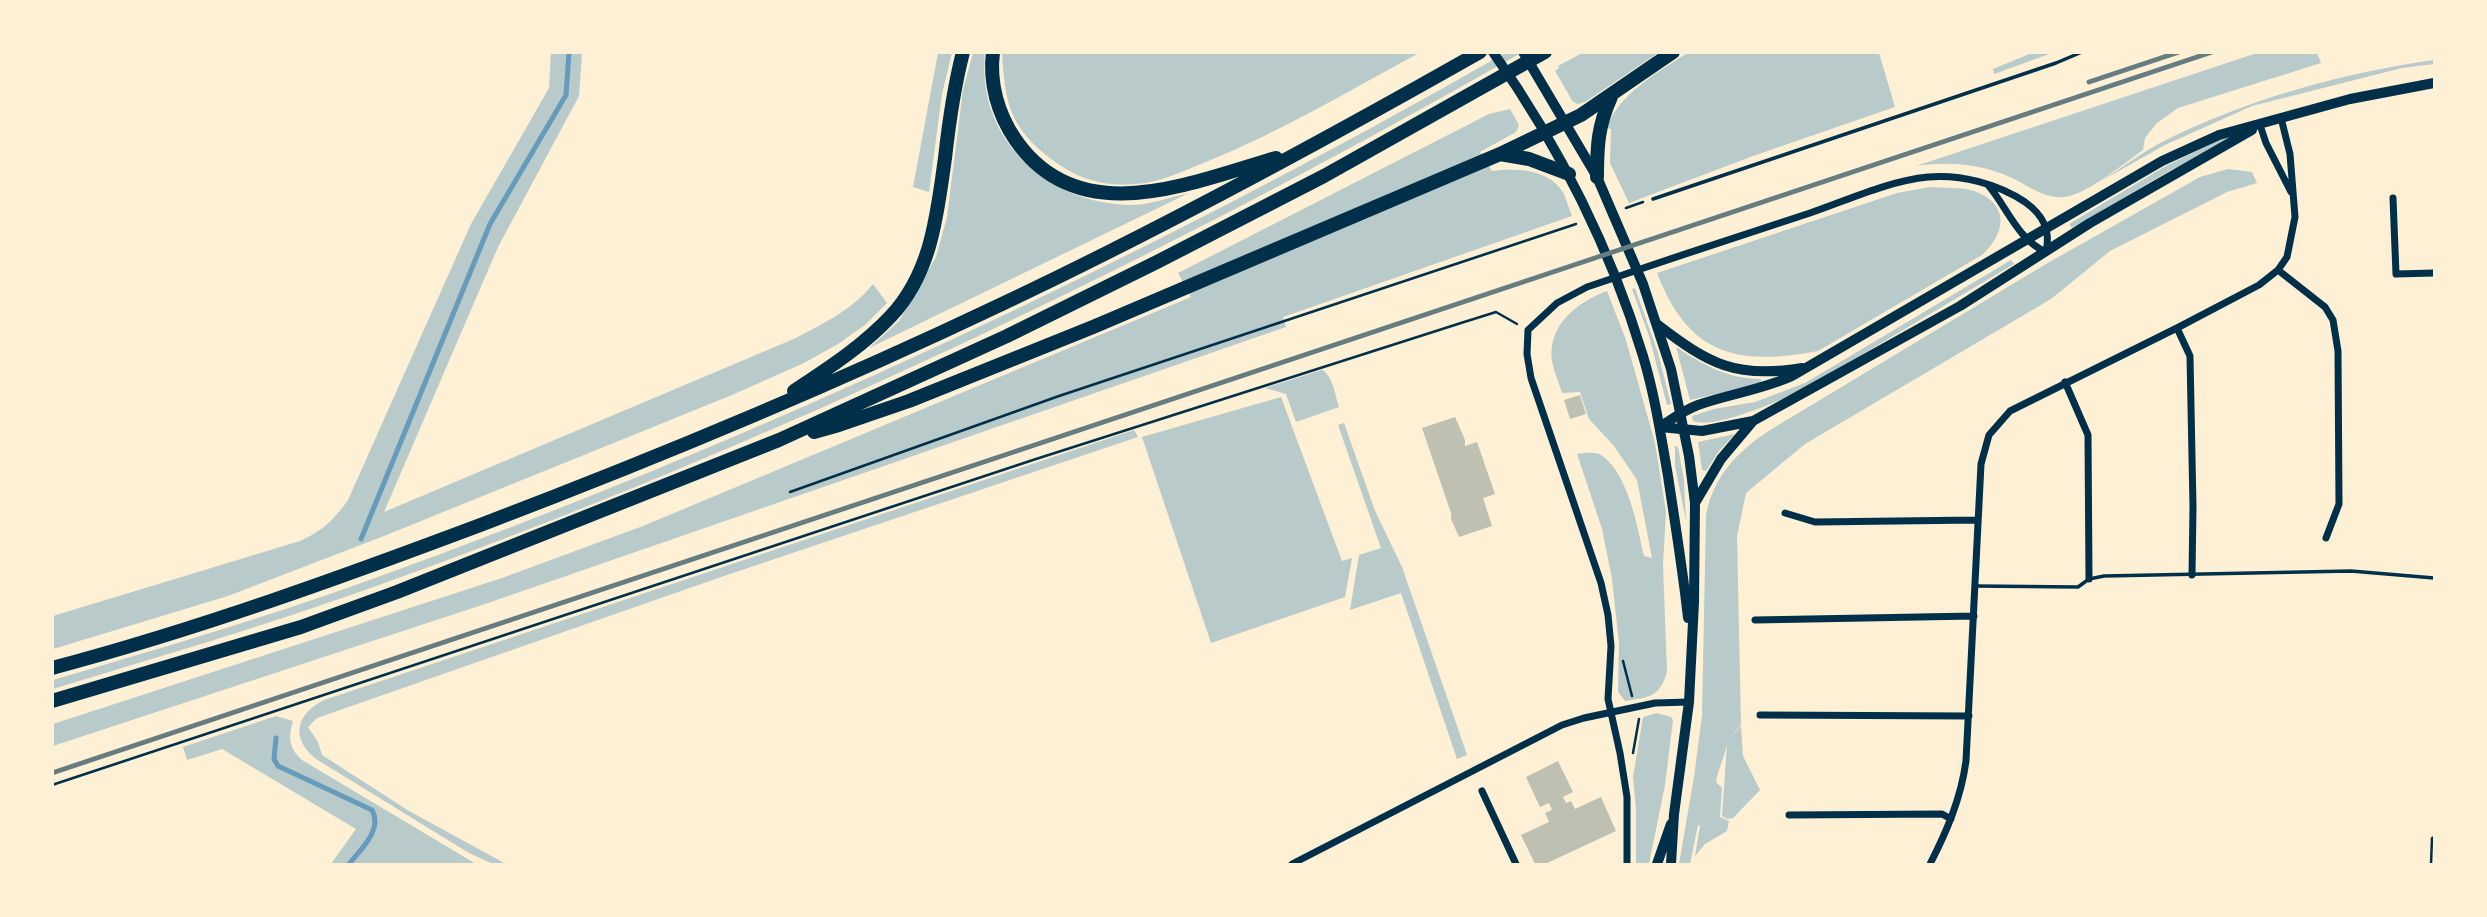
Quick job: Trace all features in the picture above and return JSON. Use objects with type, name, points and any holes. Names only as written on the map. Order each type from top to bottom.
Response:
[{"type":"highway","points":[[761,413],[854,349],[892,316],[917,279],[934,233],[954,90],[963,52]]},
{"type":"highway","points":[[993,52],[995,93],[1003,120],[1020,146],[1046,171],[1073,186],[1106,195],[1136,195],[1175,188],[1308,149]]},
{"type":"highway","points":[[52,668],[212,620],[385,561],[598,480],[761,413],[1002,304],[1308,149],[1480,52]]},
{"type":"highway","points":[[52,701],[301,627],[421,583],[779,440],[1007,336],[1157,262],[1324,176],[1545,52]]},
{"type":"highway","points":[[779,440],[839,425],[909,401],[1093,327],[1500,154],[1546,133],[1611,96],[1672,52]]},
{"type":"highway","points":[[1597,177],[1597,139],[1601,119],[1611,96]]},
{"type":"highway","points":[[1500,154],[1529,159],[1569,174]]},
{"type":"main road","points":[[1493,52],[1546,133],[1586,208],[1620,291],[1643,358],[1660,428],[1679,547],[1691,648]]},
{"type":"main road","points":[[1523,52],[1566,122],[1608,201],[1658,325],[1681,413],[1695,503],[1695,575],[1689,702],[1674,814],[1671,864]]},
{"type":"main road","points":[[1657,864],[1674,814]]},
{"type":"street","points":[[1660,428],[1698,405],[1768,386],[1810,367],[2187,149],[2219,135],[2350,99],[2434,83]]},
{"type":"street","points":[[1930,864],[1951,819],[1962,787],[1969,716],[1982,464],[1989,435],[2010,411],[2259,285],[2278,270],[2287,257],[2292,241],[2294,198],[2290,154],[2281,118]]},
{"type":"street","points":[[2260,125],[2266,143],[2294,198]]},
{"type":"street","points":[[1660,428],[1684,431],[1718,429],[1753,421],[1960,306],[2090,223],[2260,125]]},
{"type":"street","points":[[1628,864],[1626,791],[1607,692],[1611,646],[1608,615],[1601,583],[1531,378],[1527,354],[1528,330],[1557,303],[1587,287],[1909,180],[1943,176],[1988,185],[2028,204],[2047,228],[2046,252]]},
{"type":"street","points":[[1988,185],[2002,201],[2026,240],[2046,252]]},
{"type":"street","points":[[2393,198],[2396,274],[2434,273]]},
{"type":"street","points":[[2278,270],[2325,307],[2333,320],[2338,351],[2339,504],[2326,538]]},
{"type":"street","points":[[1658,325],[1691,350],[1734,369],[1767,373],[1810,367]]},
{"type":"street","points":[[2177,328],[2190,356],[2192,575]]},
{"type":"street","points":[[2065,382],[2088,435],[2090,579]]},
{"type":"street","points":[[1695,503],[1721,459],[1753,421]]},
{"type":"street","points":[[1785,513],[1815,522],[1978,520]]},
{"type":"street","points":[[1755,620],[1974,617]]},
{"type":"street","points":[[1292,864],[1562,725],[1665,702],[1689,702]]},
{"type":"street","points":[[1760,715],[1969,716]]},
{"type":"street","points":[[1482,791],[1516,864]]},
{"type":"street","points":[[1789,815],[1941,814],[1951,819]]},
{"type":"lane","points":[[1653,199],[2082,52]]},
{"type":"lane","points":[[1976,586],[2078,587],[2090,579],[2104,576],[2351,572],[2434,578]]},
{"type":"path","points":[[1627,207],[1653,199]]},
{"type":"path","points":[[790,492],[1059,396],[1576,225]]},
{"type":"path","points":[[52,785],[1035,459],[1496,312],[1528,330]]},
{"type":"path","points":[[2431,864],[2434,837]]},
{"type":"shaded area","points":[[1002,52],[1419,53],[1261,138],[1180,173],[1144,183],[1123,185],[1090,180],[1070,171],[1051,159],[1026,136],[1008,100]]},
{"type":"shaded area","points":[[551,53],[582,53],[579,96],[498,247],[384,512],[796,338],[847,308],[873,284],[887,303],[865,325],[838,344],[804,363],[732,395],[228,596],[53,649],[53,616],[300,541],[321,529],[338,513],[348,500],[471,224],[549,88]]},
{"type":"shaded area","points":[[938,53],[952,53],[942,94],[929,192],[913,187]]},
{"type":"shaded area","points":[[973,53],[985,53],[985,84],[992,113],[1005,139],[1023,161],[1046,179],[1071,193],[1100,202],[1138,205],[1189,193],[869,348],[899,321],[936,257],[947,217],[963,90]]},
{"type":"shaded area","points":[[1505,53],[1521,53],[1242,205],[1100,277],[811,412],[665,475],[368,589],[53,689],[53,680],[287,609],[512,527],[803,407],[1088,274],[1229,203],[1368,130]]},
{"type":"shaded area","points":[[1582,53],[1658,53],[1578,104],[1573,102],[1555,71],[1558,66]]},
{"type":"shaded area","points":[[1687,53],[1879,53],[1895,107],[1753,156],[1629,203],[1610,163],[1611,129],[1606,128],[1630,94]]},
{"type":"shaded area","points":[[2032,53],[2052,53],[1994,74],[1993,69]]},
{"type":"shaded area","points":[[2257,53],[2317,53],[2321,63],[2178,108],[2157,123],[2145,138],[2143,150],[2085,190],[2065,197],[2048,196],[2008,176],[1979,167],[1948,164],[1916,166]]},
{"type":"shaded area","points":[[2434,60],[2434,64],[2402,68],[2252,106],[2165,145],[2101,181],[2156,145],[2262,100],[2330,80]]},
{"type":"shaded area","points":[[1510,109],[1519,125],[1516,132],[1480,152],[1492,171],[1522,170],[1550,179],[1564,194],[1572,216],[1283,317],[1286,327],[485,604],[53,746],[53,724],[502,578],[643,526],[1191,297],[1178,273],[1489,114]]},
{"type":"shaded area","points":[[2229,135],[2232,140],[2169,171],[2072,228],[2069,224],[2164,167]]},
{"type":"shaded area","points":[[2228,169],[2252,172],[2257,183],[2227,192],[2110,251],[2051,299],[1805,444],[1746,493],[1737,536],[1741,725],[1727,741],[1741,726],[1743,756],[1760,790],[1733,818],[1722,816],[1727,744],[1716,782],[1722,788],[1720,817],[1729,821],[1727,831],[1705,844],[1695,856],[1698,825],[1690,864],[1679,864],[1702,715],[1706,515],[1721,476],[1737,456],[1770,430],[2046,264],[2200,177]]},
{"type":"shaded area","points":[[1930,187],[1974,191],[1994,203],[2001,220],[1996,238],[1982,255],[1818,351],[1763,357],[1740,355],[1719,349],[1701,338],[1684,322],[1670,301],[1657,273],[1897,193]]},
{"type":"shaded area","points":[[2011,260],[2014,264],[1799,392],[1730,418],[1715,422],[1693,421],[1692,416],[1755,402],[1805,383]]},
{"type":"shaded area","points":[[1635,288],[1658,353],[1671,404],[1667,405],[1649,336],[1632,289]]},
{"type":"shaded area","points":[[1607,291],[1626,340],[1655,443],[1666,512],[1663,565],[1667,671],[1661,687],[1652,695],[1625,701],[1618,692],[1619,643],[1612,579],[1602,529],[1577,454],[1598,454],[1613,466],[1631,503],[1644,556],[1652,558],[1637,480],[1614,446],[1589,419],[1580,392],[1562,393],[1552,361],[1554,337],[1566,317],[1585,302]]},
{"type":"shaded area","points":[[1676,347],[1716,370],[1738,377],[1761,379],[1761,384],[1690,400]]},
{"type":"shaded area","points":[[1322,370],[1331,381],[1339,407],[1296,422],[1286,394],[1265,388]]},
{"type":"shaded area","points":[[1281,397],[1342,561],[1352,558],[1345,597],[1211,643],[1142,437]]},
{"type":"shaded area","points":[[1344,423],[1375,511],[1402,567],[1467,755],[1457,759],[1401,593],[1350,610],[1359,555],[1381,548],[1338,425]]},
{"type":"shaded area","points":[[1134,430],[1138,437],[724,576],[317,718],[308,727],[318,742],[322,755],[409,811],[506,864],[493,864],[469,853],[316,759],[302,743],[302,719],[324,700]]},
{"type":"shaded area","points":[[1735,434],[1719,451],[1706,471],[1702,470],[1698,442]]},
{"type":"shaded area","points":[[1675,446],[1678,447],[1684,480],[1686,521],[1675,466]]},
{"type":"shaded area","points":[[1657,713],[1673,720],[1665,785],[1649,864],[1636,864],[1633,777],[1643,717]]},
{"type":"shaded area","points":[[276,716],[293,721],[291,742],[294,751],[302,760],[476,864],[331,864],[356,829],[222,749],[187,760],[183,747]]},
{"type":"building","points":[[1580,395],[1586,414],[1570,419],[1564,400]]},
{"type":"building","points":[[1455,417],[1465,446],[1477,442],[1495,494],[1483,498],[1492,526],[1459,537],[1422,428]]},
{"type":"building","points":[[1558,761],[1573,792],[1563,797],[1566,803],[1571,801],[1575,809],[1601,797],[1616,831],[1545,864],[1535,864],[1521,835],[1549,822],[1545,813],[1552,810],[1549,803],[1540,807],[1526,777]]},
{"type":"waterway","points":[[361,539],[490,224],[566,95],[569,52]]},
{"type":"waterway","points":[[276,738],[274,759],[278,766],[372,810],[375,817],[373,832],[349,864]]},
{"type":"railway","points":[[2089,82],[2179,52]]},
{"type":"railway","points":[[52,773],[2212,52]]}]
